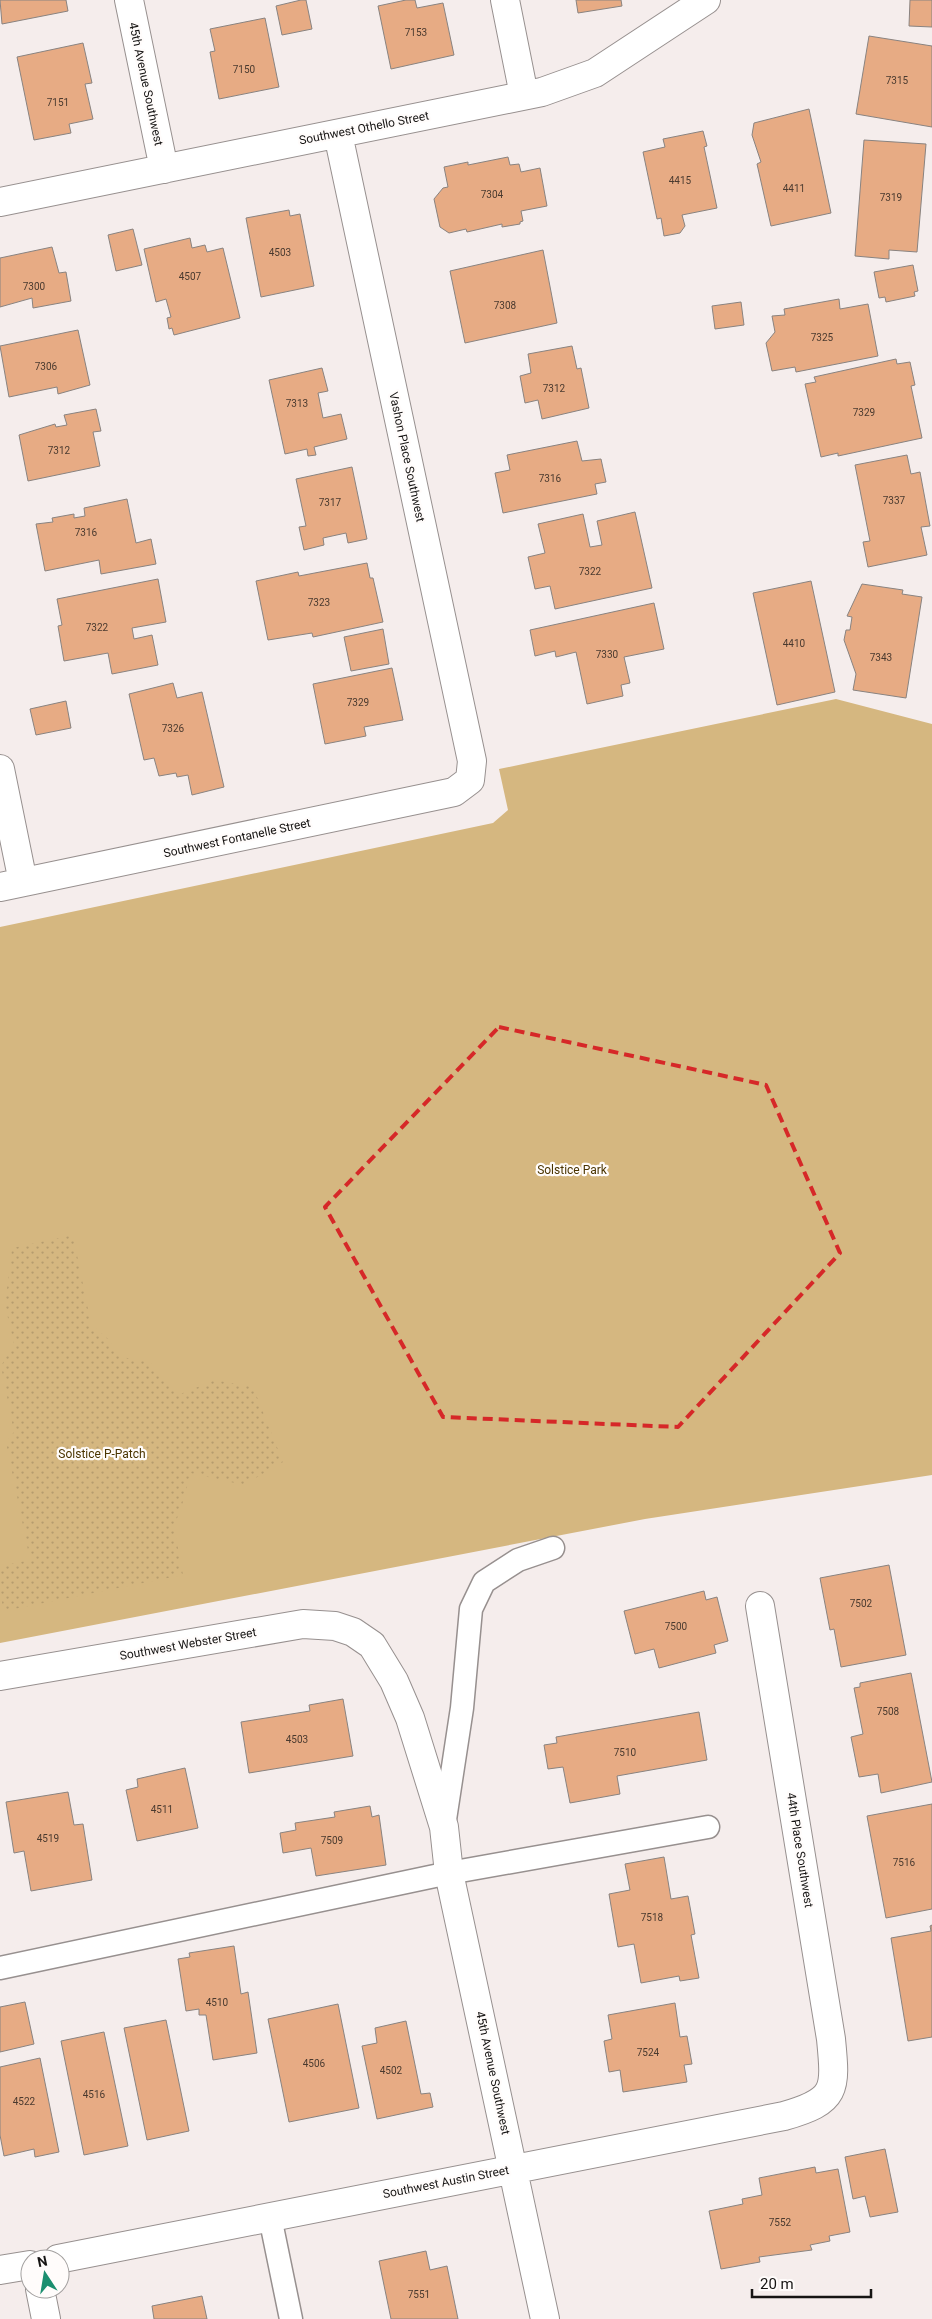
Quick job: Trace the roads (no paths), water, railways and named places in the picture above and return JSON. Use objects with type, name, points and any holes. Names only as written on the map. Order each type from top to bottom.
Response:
[{"type":"street","name":"45th Avenue Southwest","points":[[128,0],[164,169]]},
{"type":"street","points":[[505,0],[524,96]]},
{"type":"street","name":"Southwest Othello Street","points":[[0,202],[542,92],[595,73],[706,0]]},
{"type":"street","name":"Vashon Place Southwest","points":[[338,134],[472,760],[470,780]]},
{"type":"street","points":[[0,769],[12,884]]},
{"type":"street","name":"Southwest Fontanelle Street","points":[[12,884],[454,792],[470,780]]},
{"type":"street","name":"44th Place Southwest","points":[[760,1606],[831,2039],[835,2076],[829,2093]]},
{"type":"street","name":"Southwest Webster Street","points":[[0,1676],[304,1624],[335,1626],[353,1632],[372,1644]]},
{"type":"street","name":"45th Avenue Southwest","points":[[372,1644],[394,1681],[410,1718],[444,1826],[449,1873],[545,2319]]},
{"type":"street","name":"Southwest Austin Street","points":[[70,2257],[784,2116],[810,2109],[829,2093]]},
{"type":"street","points":[[0,2270],[20,2267]]},
{"type":"street","points":[[42,2299],[46,2319]]},
{"type":"lane","name":"45th Avenue Southwest","points":[[444,1826],[462,1708],[471,1609],[484,1582],[518,1560],[553,1548]]},
{"type":"lane","points":[[0,1968],[449,1873],[708,1827]]},
{"type":"lane","points":[[270,2217],[291,2319]]},
{"type":"park label","name":"Solstice Park","points":[[572,1170]]},
{"type":"park label","name":"Solstice P-Patch","points":[[102,1454]]}]
